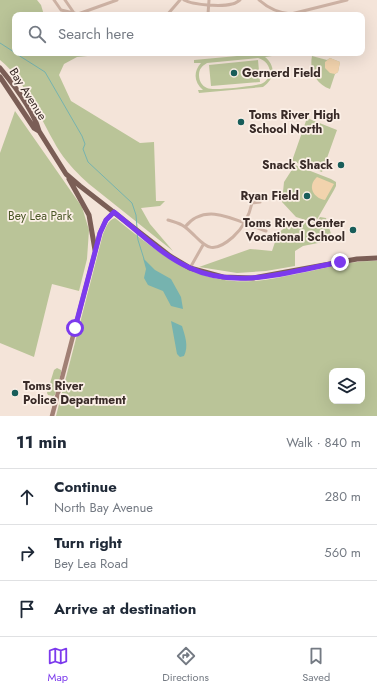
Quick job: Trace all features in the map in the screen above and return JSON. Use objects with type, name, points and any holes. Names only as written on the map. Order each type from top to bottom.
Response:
[{"type":"main road","name":"Bay Avenue","points":[[0,68],[13,84],[38,125],[39,131],[66,174],[137,231],[170,256],[190,268],[223,277],[253,278],[357,259],[377,258]]},
{"type":"main road","name":"Bay Avenue","points":[[0,77],[34,128],[39,131]]},
{"type":"main road","points":[[66,174],[89,215],[95,250]]},
{"type":"street","points":[[54,0],[61,10],[70,12]]},
{"type":"street","points":[[65,0],[73,12]]},
{"type":"street","points":[[83,12],[106,2],[117,0]]},
{"type":"street","points":[[171,12],[180,0]]},
{"type":"street","points":[[184,0],[194,4],[231,4],[240,0]]},
{"type":"street","points":[[208,12],[209,0]]},
{"type":"street","points":[[259,0],[277,12]]},
{"type":"street","points":[[327,0],[329,6]]},
{"type":"street","points":[[304,12],[346,0]]},
{"type":"street","points":[[168,220],[179,223],[203,245],[211,248],[221,246],[235,235],[246,223],[252,203],[260,202]]},
{"type":"street","points":[[52,416],[95,250],[102,227],[114,212]]},
{"type":"street","points":[[185,227],[189,221],[194,218],[214,214],[226,216],[266,231]]},
{"type":"street","points":[[190,268],[203,245]]},
{"type":"green space","points":[[0,0],[37,0],[41,5],[43,12],[12,12],[12,56],[88,56],[77,57],[64,64],[59,75],[71,101],[140,143],[154,142],[156,201],[165,201],[160,206],[141,208],[150,224],[173,251],[89,184],[66,161],[53,141],[26,91],[10,69],[0,60]]},
{"type":"green space","points":[[238,56],[272,56],[265,57],[271,64],[273,72],[270,80],[263,87],[199,93],[198,90],[203,90],[196,80],[196,73],[198,66],[201,63],[194,63],[194,60]],"holes":[[[258,58],[266,63],[270,70],[268,78],[261,84],[211,89],[207,88],[201,83],[199,73],[200,69],[207,63]]]},
{"type":"green space","points":[[312,56],[327,60],[330,58],[340,62],[338,72],[335,74],[330,89],[325,87],[317,80],[313,72],[311,62]]},
{"type":"green space","name":"Gernerd Field","points":[[258,60],[260,82],[211,86],[209,65]]},
{"type":"green space","name":"Bey Lea Park","points":[[15,111],[82,207],[89,230],[87,259],[79,291],[52,284],[34,357],[0,343],[0,153]]},
{"type":"green space","points":[[307,118],[337,130],[322,172],[292,161]]},
{"type":"green space","name":"Ryan Field","points":[[295,165],[336,182],[334,190],[315,223],[296,217],[282,202],[284,182]]},
{"type":"green space","points":[[320,217],[326,218],[333,240],[303,246],[295,251],[295,266],[266,271],[237,273],[199,267],[250,249],[272,251],[278,233],[295,220],[315,225]]},
{"type":"green space","points":[[115,218],[146,243],[178,264],[213,278],[232,281],[265,280],[349,263],[377,261],[377,416],[56,416],[103,234],[111,220]]},
{"type":"green space","points":[[57,368],[61,370],[61,373],[55,395],[48,395],[47,393],[54,370]]},
{"type":"sand","points":[[330,58],[340,62],[338,72],[335,74],[330,73],[325,68],[325,62]]},
{"type":"sand","points":[[317,177],[334,184],[325,200],[317,197],[313,191],[312,184]]},
{"type":"water","points":[[143,258],[155,270],[171,279],[181,297],[183,309],[171,306],[163,291],[148,285],[144,278],[146,269]]},
{"type":"water","points":[[171,321],[182,326],[186,345],[184,356],[180,357],[177,354]]},
{"type":"waterway","points":[[0,43],[12,51]]},
{"type":"waterway","points":[[20,56],[45,72],[82,136],[85,144],[83,149],[88,162],[132,203],[136,215],[137,228]]},
{"type":"waterway","points":[[137,233],[144,259]]},
{"type":"place","name":"Gernerd Field","points":[[234,73]]},
{"type":"place","name":"Toms River High School North","points":[[241,122]]},
{"type":"place","name":"Snack Shack","points":[[341,165]]},
{"type":"place","name":"Ryan Field","points":[[307,196]]},
{"type":"place","name":"Toms River Center Vocational School","points":[[353,230]]},
{"type":"place","name":"Toms River Police Department","points":[[15,393]]},
{"type":"route","points":[[75,328],[102,227],[106,220],[114,212],[148,240],[180,263],[190,268],[223,277],[262,277],[340,262]]}]
